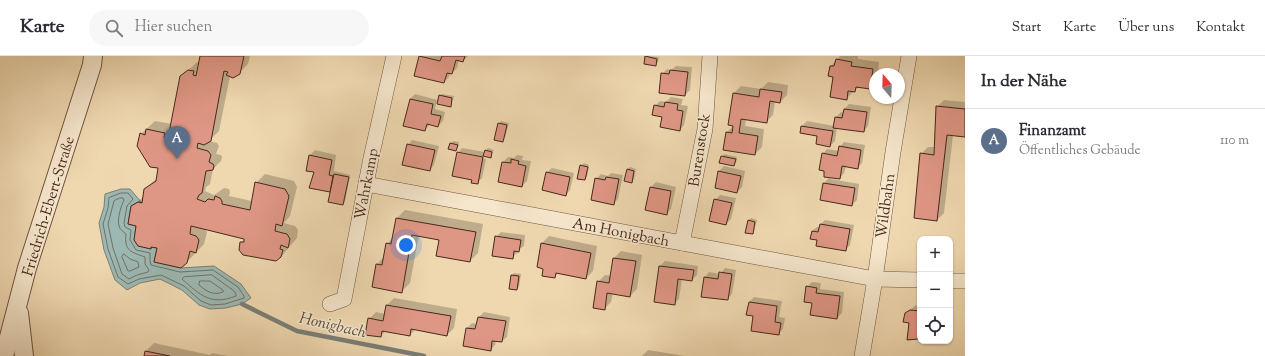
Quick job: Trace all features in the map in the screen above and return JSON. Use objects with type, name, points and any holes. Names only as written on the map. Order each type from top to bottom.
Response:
[{"type":"street","name":"Friedrich-Ebert-Straße","points":[[4,356],[27,268],[92,65],[93,56]]},
{"type":"street","name":"Wahrkamp","points":[[330,304],[344,299],[366,184],[394,56]]},
{"type":"street","name":"Burenstock","points":[[682,244],[705,129],[710,56]]},
{"type":"street","name":"Wildbahn","points":[[862,356],[909,56]]},
{"type":"street","name":"Am Honigbach","points":[[366,184],[875,279],[917,280]]},
{"type":"street","points":[[953,281],[965,281]]},
{"type":"street","points":[[18,304],[24,356]]},
{"type":"water","points":[[121,189],[130,189],[142,203],[138,202],[131,206],[128,224],[136,226],[134,240],[138,246],[151,249],[151,247],[157,248],[154,262],[181,268],[214,266],[241,284],[251,298],[242,304],[226,308],[210,309],[199,305],[182,290],[160,279],[140,283],[127,290],[115,280],[104,250],[99,223],[104,207],[105,194]]},
{"type":"building","points":[[200,56],[244,56],[240,74],[233,78],[226,75],[228,72],[224,71],[211,141],[204,145],[198,143],[197,148],[208,151],[211,155],[209,162],[214,166],[213,170],[206,171],[202,193],[197,199],[205,202],[208,199],[214,200],[215,196],[220,198],[222,204],[250,210],[255,182],[285,189],[289,196],[282,226],[276,224],[275,231],[287,234],[290,239],[288,248],[281,245],[280,249],[283,250],[281,257],[276,261],[243,255],[239,250],[240,242],[244,242],[244,239],[191,226],[190,234],[196,236],[199,240],[196,253],[190,251],[187,263],[181,268],[154,262],[157,248],[151,247],[151,249],[138,246],[134,240],[136,226],[128,224],[131,206],[138,202],[142,203],[144,189],[156,181],[158,168],[150,167],[137,146],[140,133],[145,135],[146,129],[165,133],[164,138],[168,138],[180,76],[188,70],[194,71],[193,75],[196,76]]},
{"type":"building","points":[[419,56],[440,61],[442,56],[465,56],[463,62],[456,60],[452,74],[447,73],[444,83],[414,76]]},
{"type":"building","points":[[645,56],[657,59],[656,66],[644,64]]},
{"type":"building","points":[[836,59],[852,62],[851,66],[869,68],[869,89],[856,87],[855,92],[848,91],[847,100],[830,97],[833,77],[828,76],[830,66],[834,66]]},
{"type":"building","points":[[670,70],[688,72],[685,96],[659,93],[661,73],[669,74]]},
{"type":"building","points":[[760,89],[782,92],[780,103],[770,101],[767,123],[741,119],[739,133],[758,136],[755,155],[723,150],[726,132],[732,133],[733,126],[728,125],[733,93],[759,97]]},
{"type":"building","points":[[439,95],[452,98],[451,107],[437,104]]},
{"type":"building","points":[[410,99],[433,104],[431,114],[441,116],[438,127],[427,124],[425,131],[403,126]]},
{"type":"building","points":[[665,102],[678,104],[677,110],[683,111],[680,131],[660,127],[662,117],[652,115],[654,105],[664,107]]},
{"type":"building","points":[[936,106],[965,109],[965,137],[947,135],[937,221],[914,218],[920,153],[934,155]]},
{"type":"building","points":[[844,109],[867,112],[864,132],[833,128],[835,117],[842,118]]},
{"type":"building","points":[[498,123],[507,125],[503,142],[494,140]]},
{"type":"building","points":[[801,126],[833,131],[830,147],[816,144],[817,136],[800,133]]},
{"type":"building","points":[[450,143],[458,145],[456,151],[448,149]]},
{"type":"building","points":[[407,144],[435,150],[430,171],[402,165]]},
{"type":"building","points":[[839,146],[861,150],[858,169],[842,166],[840,179],[824,177],[824,171],[819,170],[822,153],[837,156]]},
{"type":"building","points":[[485,150],[492,152],[491,158],[483,156]]},
{"type":"building","points":[[457,152],[483,157],[478,184],[471,183],[472,180],[452,176]]},
{"type":"building","points":[[309,155],[332,160],[329,175],[333,176],[330,192],[309,188],[314,172],[306,171]]},
{"type":"building","points":[[721,156],[736,159],[734,166],[719,163]]},
{"type":"building","points":[[511,159],[519,161],[518,164],[526,166],[522,187],[498,182],[502,162],[511,163]]},
{"type":"building","points":[[580,165],[588,167],[585,180],[577,179]]},
{"type":"building","points":[[627,169],[634,171],[632,183],[624,181]]},
{"type":"building","points":[[718,171],[741,176],[737,193],[715,188]]},
{"type":"building","points":[[546,172],[570,177],[566,196],[542,190]]},
{"type":"building","points":[[334,174],[349,177],[343,205],[328,202]]},
{"type":"building","points":[[606,177],[619,179],[614,205],[591,200],[595,178],[605,180]]},
{"type":"building","points":[[823,183],[855,188],[852,206],[820,200]]},
{"type":"building","points":[[650,187],[671,191],[667,215],[645,210]]},
{"type":"building","points":[[714,199],[732,203],[726,225],[709,221]]},
{"type":"building","points":[[396,218],[476,232],[470,262],[436,256],[439,240],[412,235],[402,293],[372,287],[376,264],[382,265],[386,243],[391,244]]},
{"type":"building","points":[[748,220],[755,222],[753,234],[745,233]]},
{"type":"building","points":[[820,224],[850,229],[846,251],[816,246],[817,240],[810,239],[812,231],[818,232]]},
{"type":"building","points":[[495,236],[521,240],[519,252],[514,251],[513,259],[492,256]]},
{"type":"building","points":[[541,243],[591,253],[586,279],[556,273],[555,278],[542,276],[543,269],[537,267]]},
{"type":"building","points":[[613,258],[636,261],[630,297],[607,293],[605,310],[593,308],[597,281],[609,283]]},
{"type":"building","points":[[659,266],[694,270],[692,281],[678,279],[675,305],[654,302]]},
{"type":"building","points":[[719,272],[732,274],[728,300],[701,297],[704,277],[718,279]]},
{"type":"building","points":[[511,275],[519,276],[517,290],[509,289]]},
{"type":"building","points":[[806,286],[817,288],[816,293],[840,296],[837,319],[810,315],[812,303],[804,302]]},
{"type":"building","points":[[749,302],[777,306],[775,322],[781,323],[779,335],[751,331],[753,316],[746,315]]},
{"type":"building","points":[[386,305],[451,316],[447,336],[411,329],[410,336],[382,331],[381,337],[365,335],[368,318],[383,321]]},
{"type":"building","points":[[910,310],[917,311],[917,339],[907,340],[909,323],[903,322],[905,313]]},
{"type":"building","points":[[478,317],[506,321],[502,342],[492,341],[491,351],[463,346],[466,328],[475,329]]},
{"type":"building","points":[[145,351],[170,356],[144,356]]},
{"type":"waterway","name":"Honigbach","points":[[242,304],[297,331],[424,356]]},
{"type":"place","name":"Finanzamt","points":[[177,159]]}]
